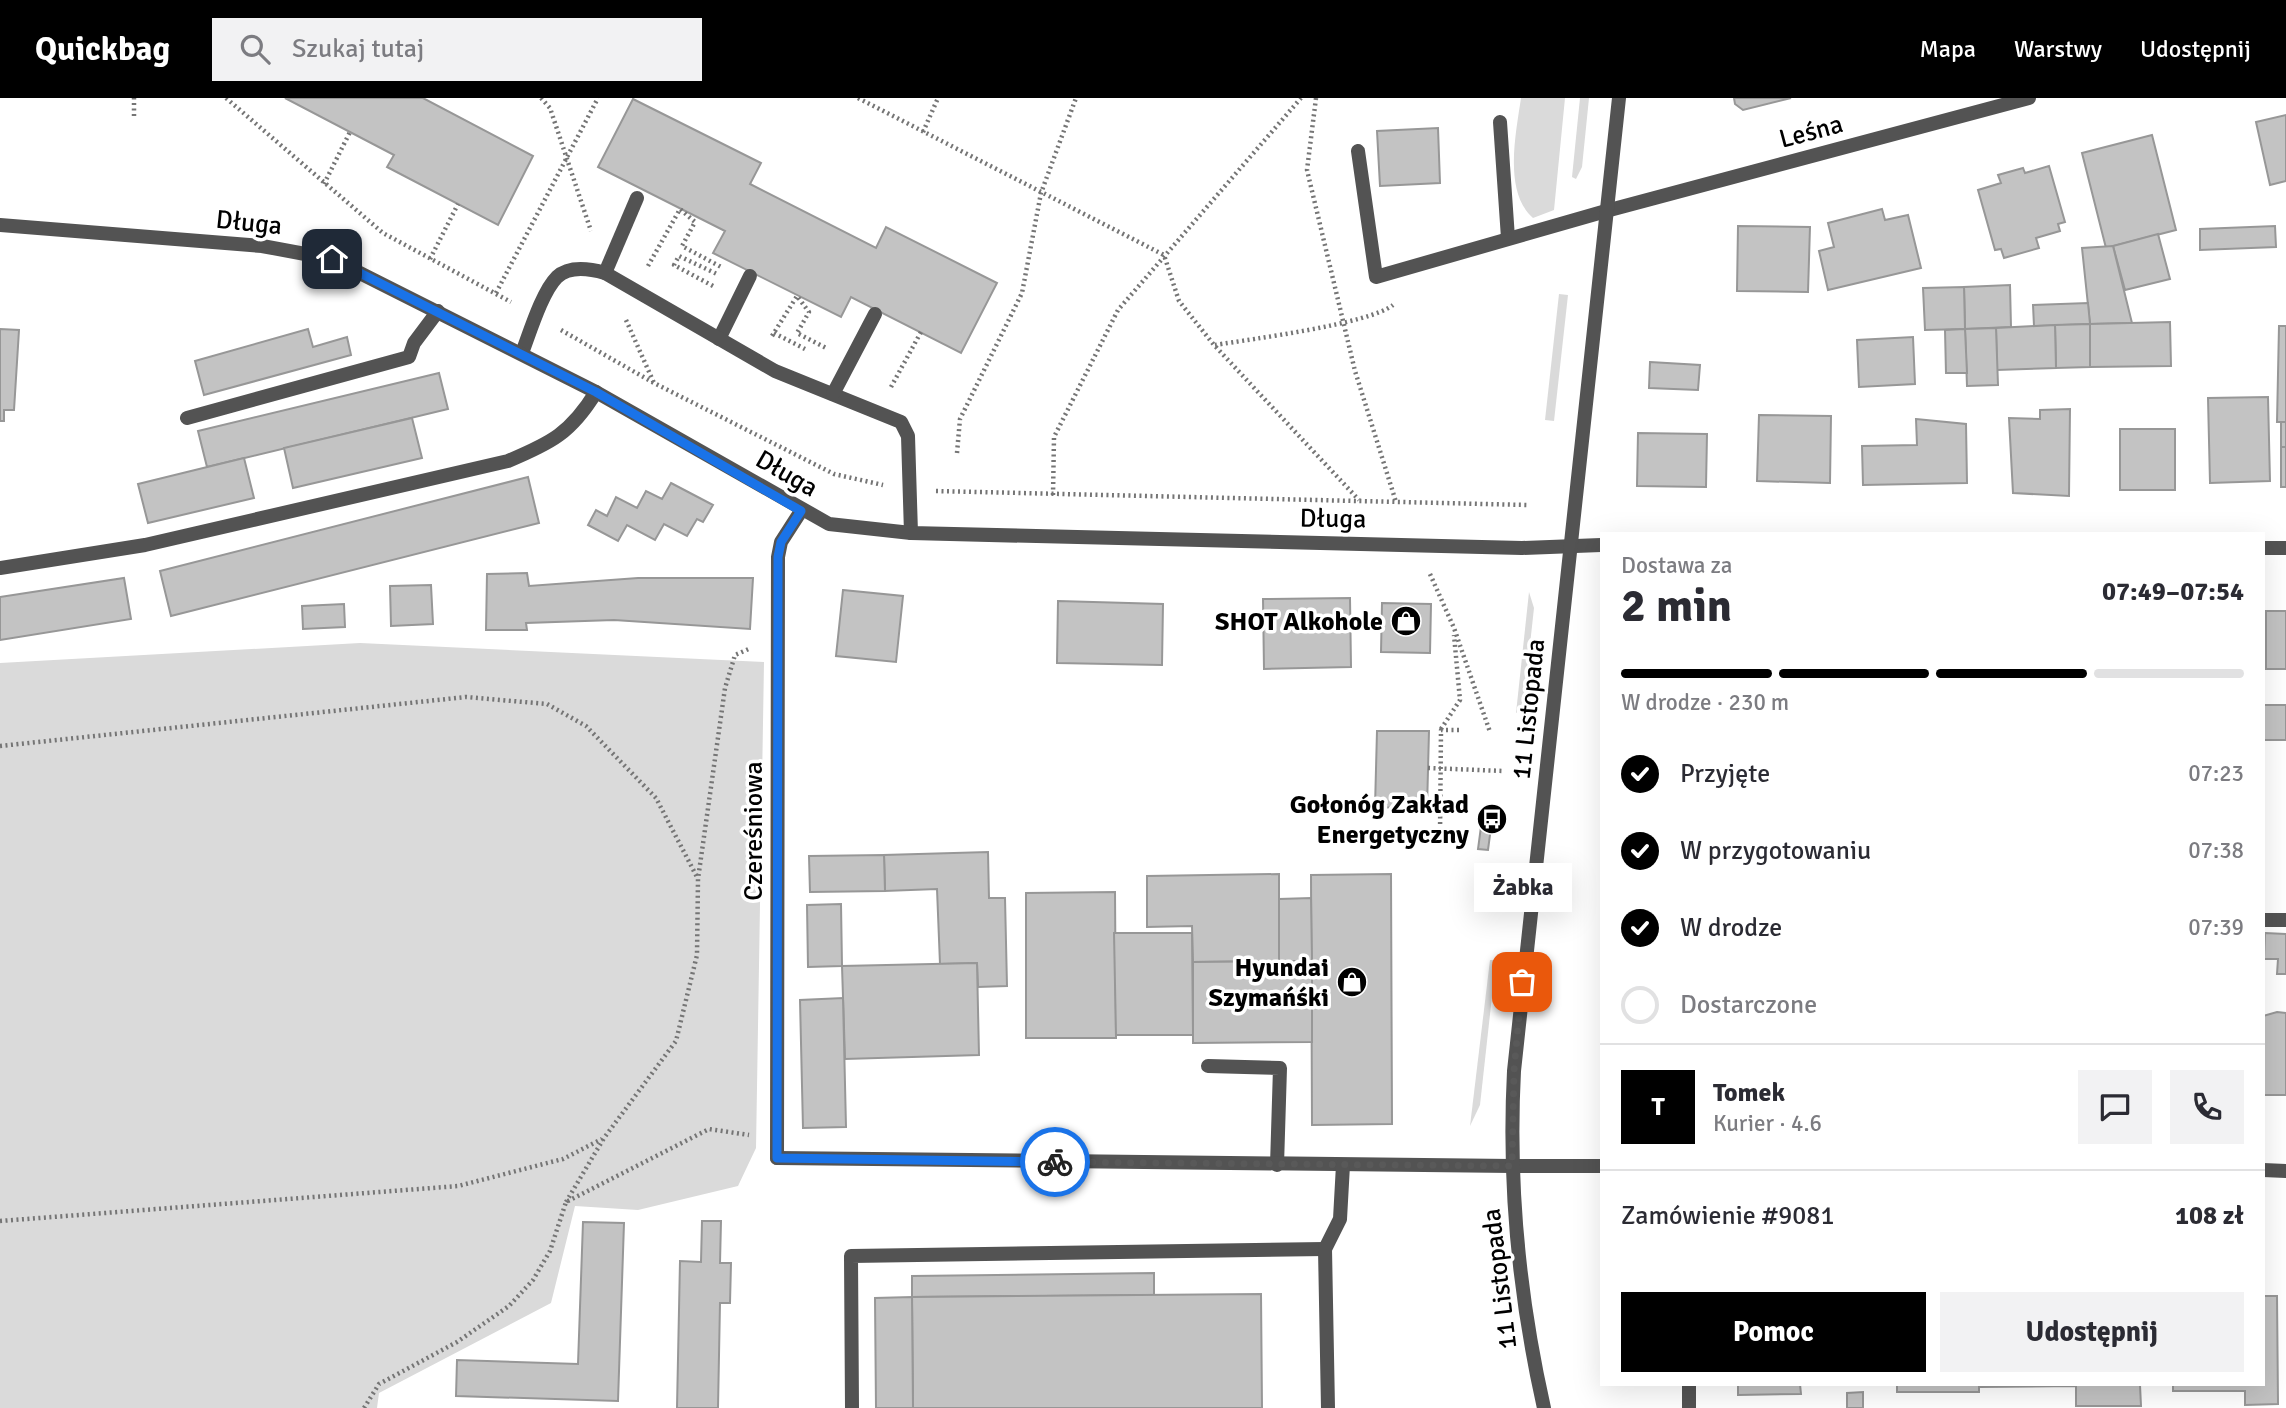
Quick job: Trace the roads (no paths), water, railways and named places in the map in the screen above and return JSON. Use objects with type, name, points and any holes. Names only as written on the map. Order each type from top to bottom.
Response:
[{"type":"street","name":"11 Listopada","points":[[1544,1408],[1519,1273],[1512,1166],[1512,1106],[1520,1007],[1619,98]]},
{"type":"street","name":"Leśna","points":[[1358,151],[1376,277],[1606,211],[2029,98]]},
{"type":"street","points":[[1500,122],[1508,238]]},
{"type":"street","points":[[605,273],[637,198]]},
{"type":"street","name":"Długa","points":[[0,225],[262,246],[341,263],[596,392],[801,511],[829,524],[911,533],[1522,548],[1600,545]]},
{"type":"street","points":[[522,353],[536,316],[557,277],[570,271],[588,269],[605,273],[775,371],[901,422],[908,436],[911,533]]},
{"type":"street","points":[[719,339],[750,276]]},
{"type":"street","points":[[187,418],[409,357],[414,343],[438,311]]},
{"type":"street","points":[[833,394],[875,314]]},
{"type":"street","points":[[0,568],[145,545],[508,461],[543,446],[579,420],[596,392]]},
{"type":"street","name":"Czereśniowa","points":[[801,511],[781,542],[778,557],[777,1158],[1277,1165]]},
{"type":"street","points":[[2265,548],[2286,548]]},
{"type":"street","points":[[2265,920],[2286,920]]},
{"type":"street","points":[[1208,1066],[1280,1068],[1277,1165],[1600,1166]]},
{"type":"street","points":[[1328,1408],[1325,1249],[1340,1219],[1343,1165]]},
{"type":"street","points":[[2265,1170],[2286,1171]]},
{"type":"street","points":[[852,1408],[850,1256],[1325,1249]]},
{"type":"street","points":[[1689,1386],[1689,1408]]},
{"type":"place","name":"SHOT Alkohole","points":[[1406,621]]},
{"type":"place","name":"Gołonóg Zakład Energetyczny","points":[[1492,819]]},
{"type":"place","name":"Hyundai Szymańśki","points":[[1352,982]]},
{"type":"place","name":"Żabka","points":[[1522,982]]}]
